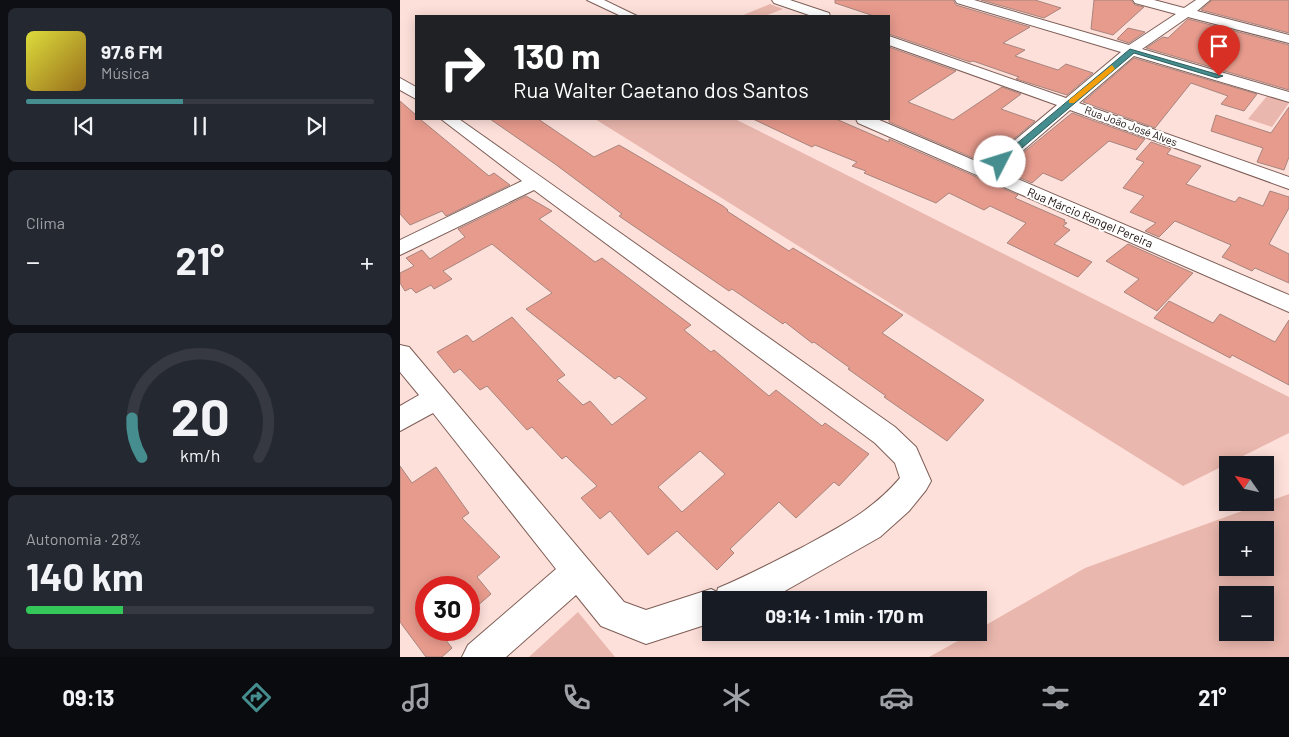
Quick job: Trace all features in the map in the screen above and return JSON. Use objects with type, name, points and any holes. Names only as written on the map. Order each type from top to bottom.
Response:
[{"type":"street","points":[[593,0],[629,15]]},
{"type":"street","points":[[778,0],[821,15]]},
{"type":"street","points":[[782,15],[818,0]]},
{"type":"street","points":[[961,0],[1289,97]]},
{"type":"street","points":[[1139,0],[1289,39]]},
{"type":"street","points":[[986,173],[1132,50],[1204,0]]},
{"type":"street","name":"Rua João José Alves","points":[[890,40],[1289,183]]},
{"type":"street","points":[[400,83],[415,93]]},
{"type":"street","points":[[451,120],[885,435],[906,456],[916,480],[899,502],[869,527],[753,591]]},
{"type":"street","name":"Rua Márcio Rangel Pereira","points":[[866,120],[1289,304]]},
{"type":"street","points":[[400,248],[536,182]]},
{"type":"street","points":[[400,354],[613,614],[646,627],[702,609]]},
{"type":"street","points":[[400,420],[437,397]]},
{"type":"street","points":[[480,657],[578,572]]},
{"type":"shaded area","points":[[770,4],[783,9],[768,15],[743,15]]},
{"type":"shaded area","points":[[1267,96],[1289,103],[1272,127],[1248,119]]},
{"type":"shaded area","points":[[597,120],[737,120],[1289,397],[1289,433],[1243,456],[1219,456],[1219,468],[1183,486]]},
{"type":"shaded area","points":[[1289,494],[1289,657],[929,657],[958,641],[987,641],[987,624],[1085,568],[1242,511],[1274,511],[1274,499]]},
{"type":"shaded area","points":[[578,612],[615,657],[529,657]]},
{"type":"building","points":[[835,0],[953,0],[956,5],[1030,27],[1003,43],[1025,50],[1015,56],[1058,70],[1066,64],[1093,73],[1067,95],[1016,79],[1019,77],[973,61],[970,62],[890,34],[890,15],[871,15],[835,3]]},
{"type":"building","points":[[981,0],[1035,0],[1061,8],[1044,18]]},
{"type":"building","points":[[1094,0],[1131,0],[1135,5],[1144,7],[1113,35],[1091,29]]},
{"type":"building","points":[[1212,0],[1289,0],[1289,33],[1201,10]]},
{"type":"building","points":[[1188,19],[1289,45],[1289,90],[1146,48],[1163,37],[1168,38]]},
{"type":"building","points":[[1128,28],[1145,32],[1129,43],[1117,39]]},
{"type":"building","points":[[890,47],[956,71],[908,102],[953,120],[1002,87],[1021,94],[1001,109],[1035,121],[985,163],[889,122]]},
{"type":"building","points":[[1134,58],[1257,94],[1244,111],[1221,104],[1228,96],[1191,83],[1155,128],[1083,102]]},
{"type":"building","points":[[400,101],[415,114],[415,120],[421,120],[489,176],[494,173],[510,185],[446,216],[442,211],[410,225],[400,214]]},
{"type":"building","points":[[1289,107],[1289,157],[1284,170],[1257,162],[1263,148],[1211,131],[1216,115],[1271,133]]},
{"type":"building","points":[[1072,113],[1145,139],[1136,150],[1109,141],[1062,181],[1043,173],[1032,183],[1002,170]]},
{"type":"building","points":[[491,120],[539,120],[594,157],[619,145],[723,206],[727,211],[789,251],[793,248],[903,315],[882,333],[984,400],[947,441],[884,397],[886,396],[848,369],[850,368],[814,342],[812,343],[785,322],[783,324],[732,289],[729,291],[619,216],[622,214]]},
{"type":"building","points":[[755,120],[838,120],[889,142],[889,139],[1018,195],[1015,198],[1065,220],[1064,222],[1067,223],[1063,226],[1070,230],[1054,244],[1092,262],[1078,277],[1007,243],[1026,223],[990,206],[984,210],[949,193],[936,203],[864,173],[866,171],[852,166],[857,162],[815,145],[812,147]]},
{"type":"building","points":[[1151,142],[1171,149],[1167,154],[1201,166],[1186,184],[1235,202],[1239,197],[1263,206],[1270,191],[1289,197],[1289,208],[1269,244],[1289,254],[1289,283],[1255,268],[1252,271],[1222,257],[1231,245],[1175,221],[1159,237],[1145,231],[1156,223],[1130,212],[1144,196],[1123,188],[1144,162],[1136,159]]},
{"type":"building","points":[[526,196],[552,211],[539,219],[595,262],[602,258],[691,325],[684,330],[711,352],[714,350],[769,396],[776,390],[822,426],[825,423],[869,454],[839,486],[834,482],[796,518],[779,502],[730,549],[734,553],[717,570],[677,531],[648,555],[610,511],[600,519],[581,498],[597,486],[566,456],[562,459],[532,427],[527,430],[487,386],[480,390],[460,369],[454,373],[437,352],[467,335],[473,342],[512,317],[565,375],[557,380],[583,405],[590,401],[612,425],[647,398],[619,376],[615,379],[526,309],[552,293],[492,244],[443,271],[452,279],[434,289],[431,285],[416,293],[411,288],[405,291],[400,283],[400,273],[414,266],[406,258],[422,250],[430,259],[465,237],[458,229]],"holes":[[[700,451],[725,474],[682,512],[658,487]]]},
{"type":"building","points":[[1128,244],[1193,273],[1157,311],[1124,292],[1139,279],[1106,261]]},
{"type":"building","points":[[1169,301],[1213,323],[1220,314],[1275,342],[1289,320],[1289,385],[1232,355],[1230,358],[1154,318]]},
{"type":"building","points":[[400,466],[412,483],[436,467],[469,513],[462,518],[500,557],[478,576],[415,576],[415,641],[447,641],[452,648],[442,657],[426,657],[400,622]]},
{"type":"building","points":[[480,581],[491,594],[480,604]]},
{"type":"slow traffic","points":[[1072,101],[1112,67]]},
{"type":"route","points":[[1000,162],[1132,50],[1219,76]]}]
